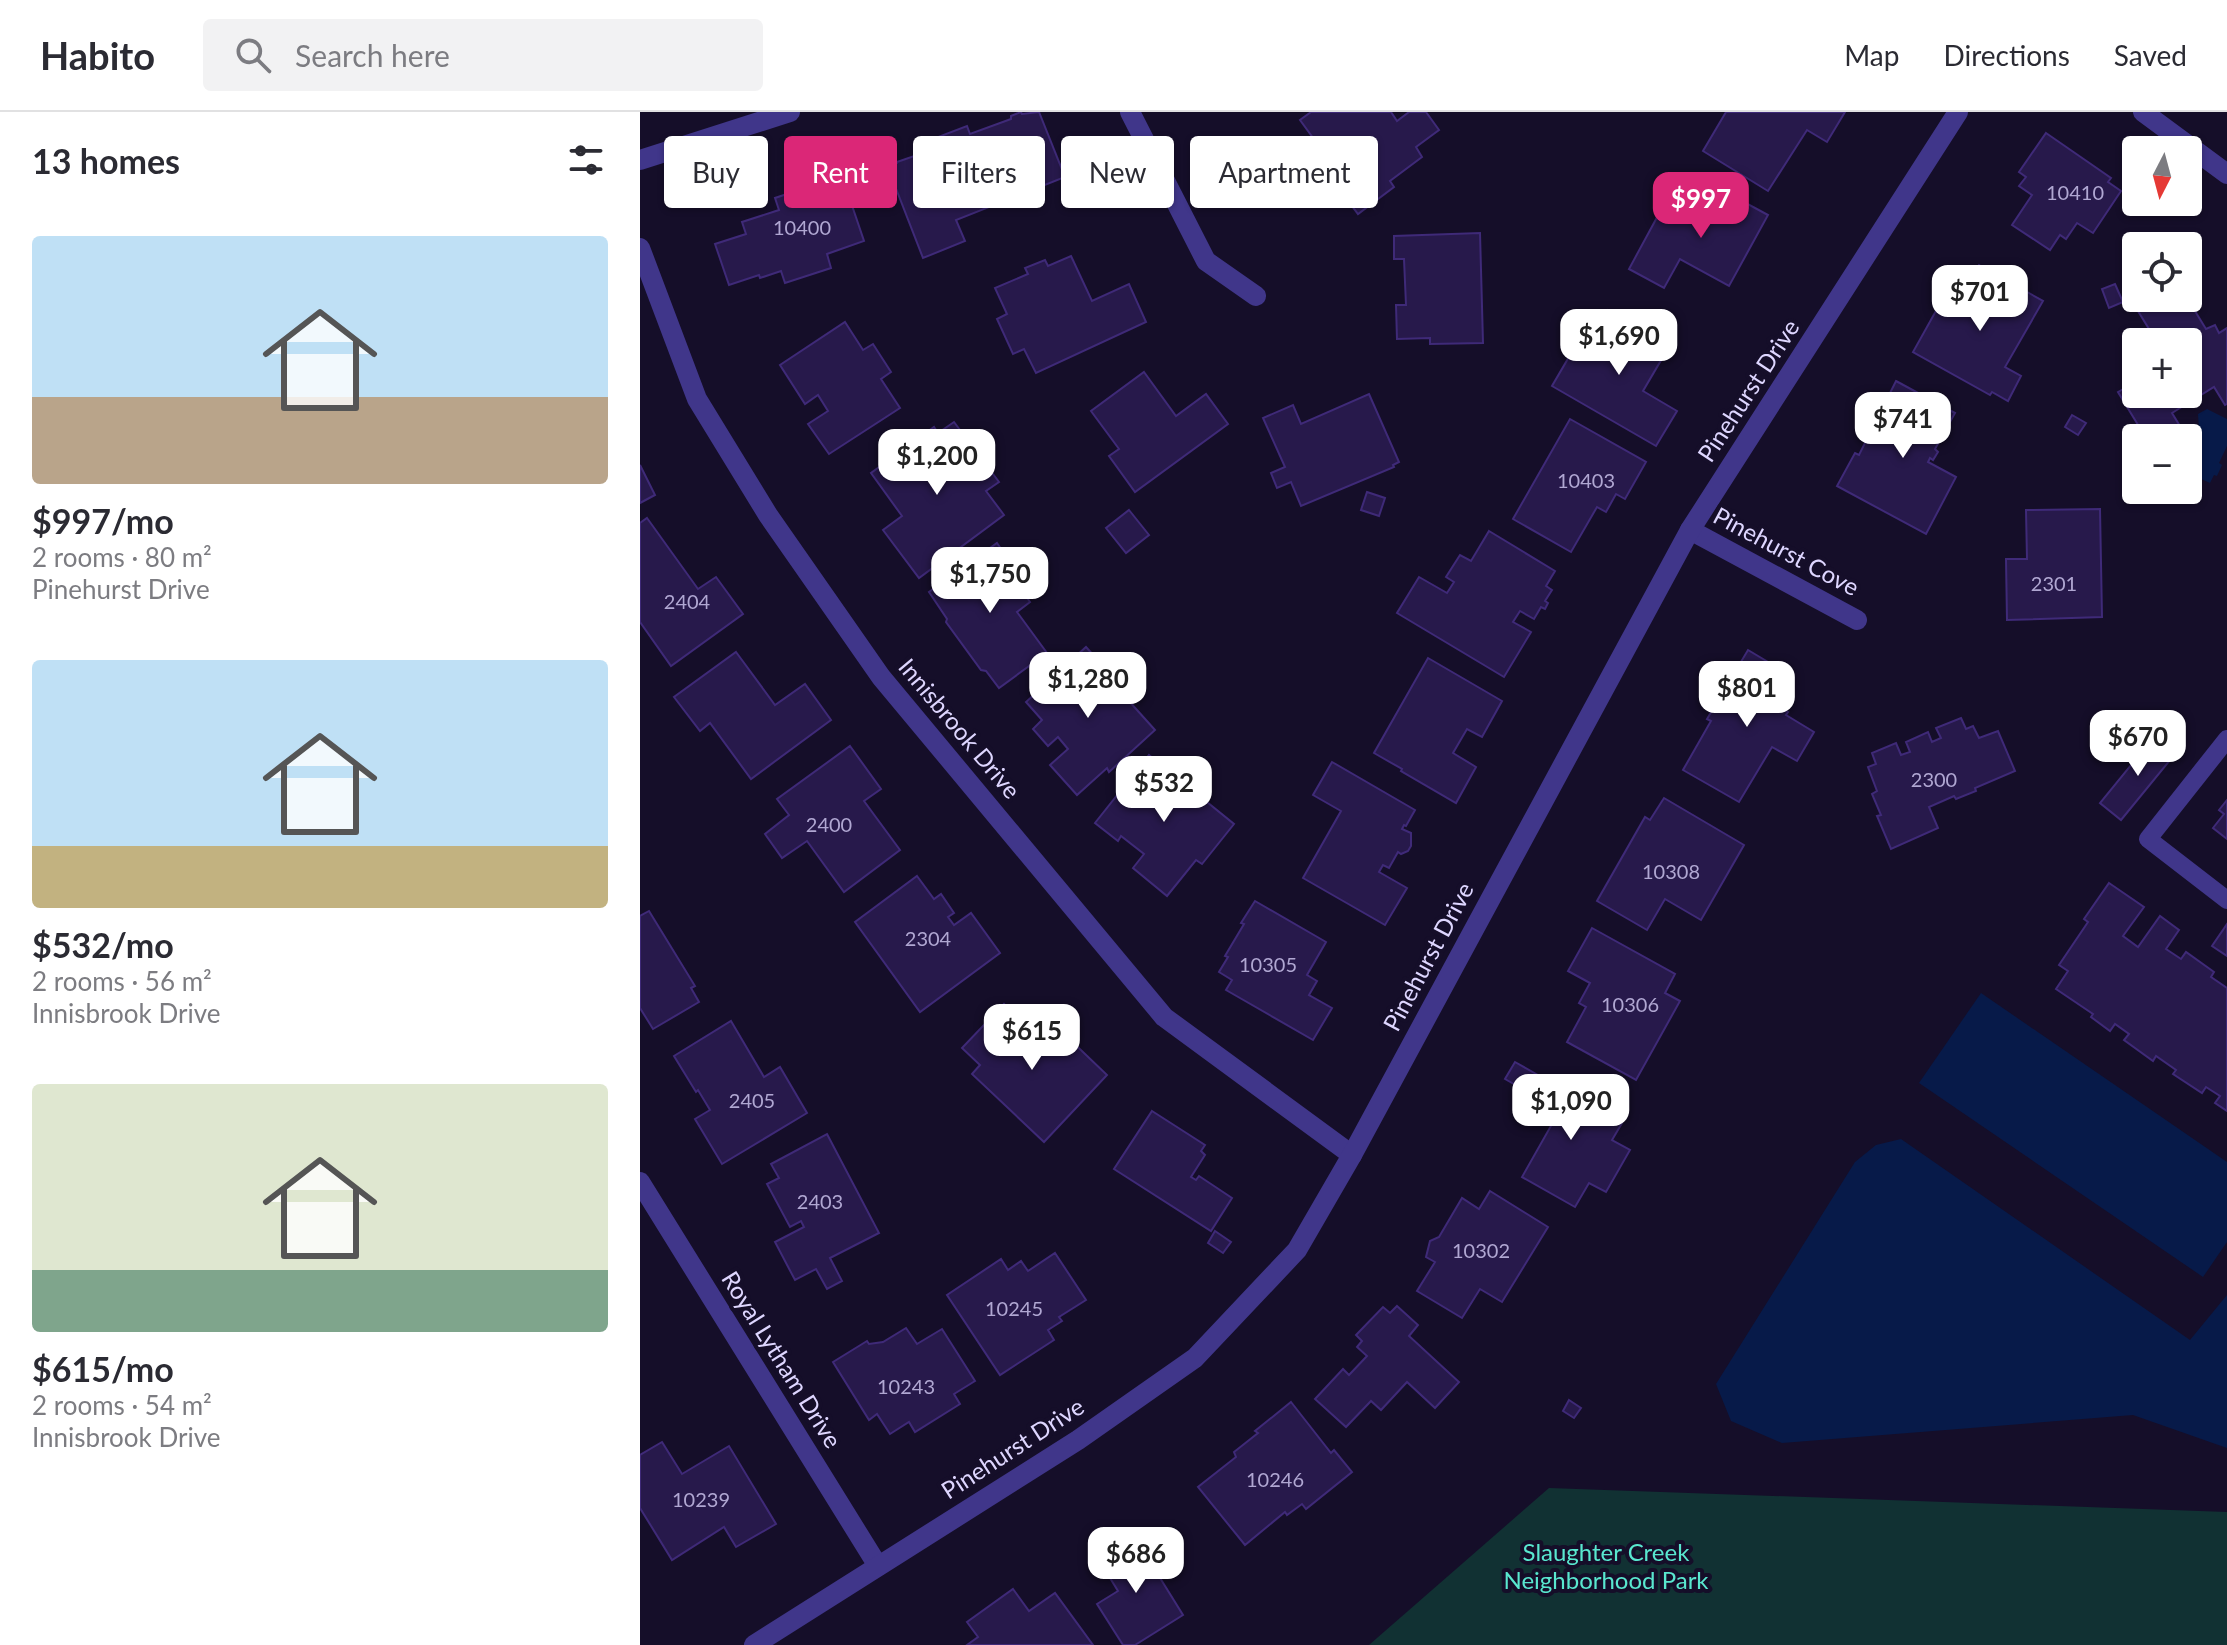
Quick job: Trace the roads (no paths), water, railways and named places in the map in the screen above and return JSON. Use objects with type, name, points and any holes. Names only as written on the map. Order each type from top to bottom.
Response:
[{"type":"street","points":[[640,160],[790,112]]},
{"type":"street","points":[[1130,112],[1206,261],[1256,296]]},
{"type":"street","name":"Pinehurst Drive","points":[[754,1645],[1078,1440],[1195,1358],[1297,1250],[1352,1155],[1690,530],[1958,112]]},
{"type":"street","points":[[2143,112],[2227,174]]},
{"type":"street","name":"Innisbrook Drive","points":[[640,248],[697,399],[768,515],[881,677],[1164,1017],[1352,1155]]},
{"type":"street","name":"Pinehurst Cove","points":[[1690,530],[1857,620]]},
{"type":"street","name":"Royal Lytham Drive","points":[[640,1182],[878,1566]]},
{"type":"lane","points":[[2227,739],[2148,839],[2227,900]]},
{"type":"water","points":[[2207,409],[2227,419],[2227,446],[2219,463],[2222,465],[2210,483],[2202,479],[2202,424],[2199,424],[2198,414]]},
{"type":"water","points":[[1981,993],[2227,1162],[2227,1242],[2203,1277],[1919,1083]]},
{"type":"water","points":[[1901,1139],[2190,1340],[2227,1295],[2227,1448],[2133,1415],[1782,1443],[1731,1421],[1716,1384],[1855,1162],[1876,1145]]},
{"type":"park label","name":"Slaughter Creek Neighborhood Park","points":[[1606,1567]]}]
